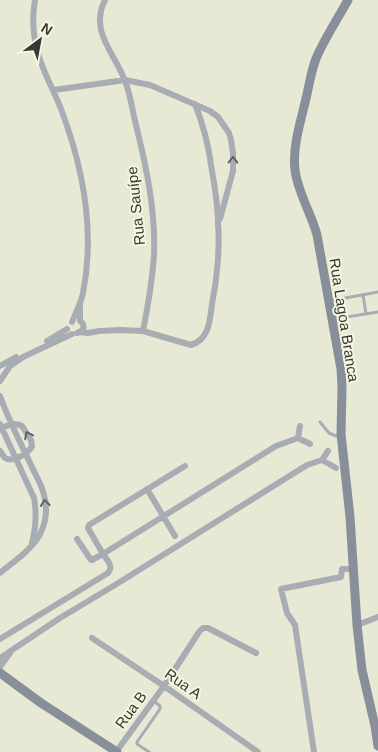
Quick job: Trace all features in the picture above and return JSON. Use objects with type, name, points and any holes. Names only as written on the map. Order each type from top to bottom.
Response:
[{"type":"street","points":[[0,381],[10,366],[23,356],[69,332],[83,294],[87,263],[88,229],[85,199],[76,153],[54,90],[44,71],[38,53],[34,34],[33,14],[35,0]]},
{"type":"street","name":"Rua Sauípe","points":[[104,0],[100,16],[100,27],[104,42],[125,80],[143,152],[152,216],[154,254],[143,331]]},
{"type":"street","name":"Rua Lagoa Branca","points":[[348,0],[314,63],[294,155],[298,184],[317,236],[342,377],[341,434],[350,518],[357,625],[362,670],[376,726],[378,746]]},
{"type":"street","points":[[54,90],[125,80],[150,85],[171,93],[210,111],[220,119],[229,133],[234,161],[218,225]]},
{"type":"street","points":[[0,366],[28,350],[69,332],[143,331],[191,345],[197,343],[206,334],[214,298],[218,225],[214,182],[207,143],[202,121],[195,104]]},
{"type":"street","points":[[202,121],[210,117],[220,119]]},
{"type":"street","points":[[214,182],[219,185],[229,182]]},
{"type":"street","points":[[80,304],[83,329],[80,332]]},
{"type":"street","points":[[72,322],[76,320],[82,322],[99,331]]},
{"type":"street","points":[[0,396],[44,494],[46,507],[46,519],[38,538],[0,573]]},
{"type":"street","points":[[0,451],[8,459],[16,458],[30,451],[32,446],[31,440],[22,426],[11,424],[1,427],[16,458],[32,493],[36,524],[30,547]]},
{"type":"street","points":[[298,438],[300,426]]},
{"type":"street","points":[[77,539],[90,560],[92,560],[276,446],[298,438],[310,444]]},
{"type":"street","points":[[0,658],[60,618],[307,465],[322,460],[328,451]]},
{"type":"street","points":[[322,460],[336,468]]},
{"type":"street","points":[[0,639],[108,573],[111,567],[88,528],[89,525],[185,466]]},
{"type":"street","points":[[147,489],[175,536]]},
{"type":"street","points":[[314,752],[295,625],[287,613],[281,589],[341,577],[342,569],[353,569]]},
{"type":"street","points":[[357,625],[378,617]]},
{"type":"street","name":"Rua B","points":[[117,752],[203,628],[208,628],[256,653]]},
{"type":"street","name":"Rua A","points":[[92,638],[164,686],[255,751]]},
{"type":"street","points":[[0,667],[12,649]]},
{"type":"street","points":[[0,673],[41,703],[117,752]]},
{"type":"lane","points":[[328,301],[378,292]]},
{"type":"lane","points":[[363,295],[366,314]]},
{"type":"lane","points":[[331,319],[378,312]]},
{"type":"lane","points":[[320,422],[328,433],[336,436],[341,434]]},
{"type":"lane","points":[[149,752],[137,744],[137,740],[160,709],[160,706],[153,701]]}]
